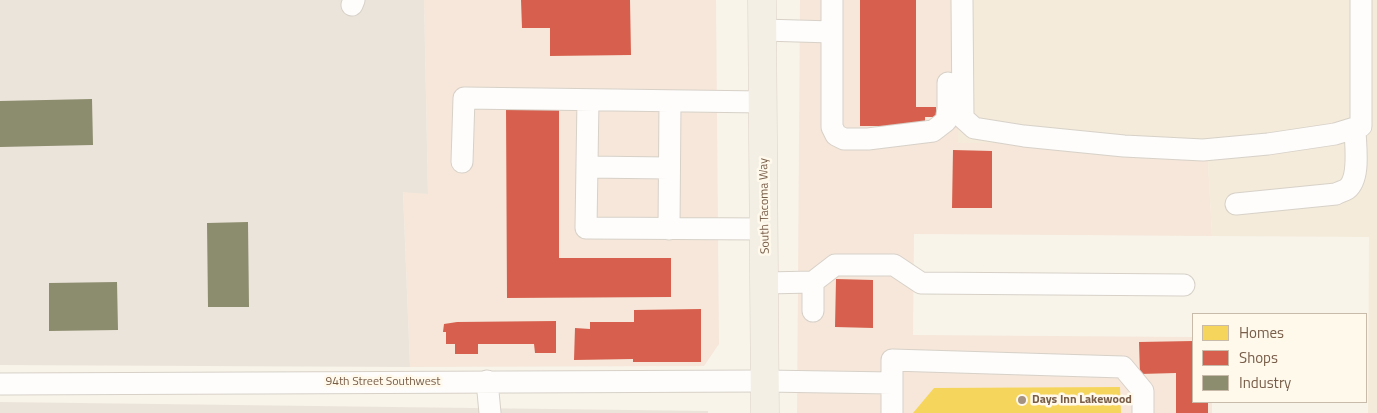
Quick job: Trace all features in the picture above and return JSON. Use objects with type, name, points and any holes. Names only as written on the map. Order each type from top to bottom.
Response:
[{"type":"main road","name":"South Tacoma Way","points":[[762,0],[766,413]]},
{"type":"street","points":[[832,0],[832,127],[836,135],[844,139],[868,139],[933,131],[946,121],[948,109],[948,0]]},
{"type":"street","points":[[962,0],[963,118],[974,128],[1024,136],[1124,146],[1203,150],[1278,143],[1335,134],[1361,126],[1361,0]]},
{"type":"street","points":[[763,30],[832,32]]},
{"type":"street","points":[[462,162],[464,98],[763,102]]},
{"type":"street","points":[[588,100],[586,228],[765,229]]},
{"type":"street","points":[[669,229],[670,102]]},
{"type":"street","points":[[1236,204],[1336,194],[1347,189],[1354,181],[1356,170],[1355,128]]},
{"type":"street","points":[[587,167],[669,168]]},
{"type":"street","points":[[766,283],[813,282],[834,265],[894,265],[922,283],[1184,285]]},
{"type":"street","points":[[812,311],[813,282]]},
{"type":"street","points":[[892,413],[892,360],[1123,367],[1143,391],[1143,413]]},
{"type":"street","points":[[487,381],[490,413]]},
{"type":"street","name":"94th Street Southwest","points":[[0,384],[487,381],[892,383]]},
{"type":"shaded area","points":[[0,0],[424,0],[428,194],[403,192],[410,367],[0,365]]},
{"type":"shaded area","points":[[424,0],[716,0],[719,344],[704,366],[410,367],[403,191],[428,193]]},
{"type":"shaded area","points":[[800,0],[957,0],[958,143],[1058,143],[1208,161],[1212,236],[914,234],[913,335],[1192,337],[1192,403],[1212,403],[1212,413],[797,413]]},
{"type":"shaded area","points":[[957,0],[1377,0],[1377,413],[1368,413],[1369,237],[1212,236],[1208,161],[1058,143],[957,143]]},
{"type":"shaded area","points":[[0,402],[708,411],[708,413],[0,413]]},
{"type":"building: Homes","name":"Days Inn Lakewood","points":[[1120,387],[1121,413],[913,413],[934,388]]},
{"type":"building: Shops","points":[[521,0],[630,0],[631,55],[550,56],[550,28],[522,28]]},
{"type":"building: Shops","points":[[860,0],[916,0],[916,107],[936,107],[936,117],[925,117],[925,126],[860,126]]},
{"type":"building: Shops","points":[[506,107],[559,108],[559,258],[671,258],[671,297],[507,298]]},
{"type":"building: Shops","points":[[953,150],[992,151],[992,208],[952,208]]},
{"type":"building: Shops","points":[[836,279],[873,280],[873,328],[835,327]]},
{"type":"building: Shops","points":[[701,309],[701,362],[633,362],[633,359],[574,360],[575,328],[590,329],[590,322],[634,322],[634,310]]},
{"type":"building: Shops","points":[[556,321],[556,353],[535,353],[534,344],[478,344],[478,354],[455,354],[455,344],[446,344],[446,332],[443,332],[444,324],[457,322]]},
{"type":"building: Shops","points":[[1192,341],[1192,403],[1208,403],[1208,413],[1176,413],[1176,373],[1140,374],[1139,342]]},
{"type":"building: Industry","points":[[92,99],[93,145],[0,147],[0,101]]},
{"type":"building: Industry","points":[[248,222],[249,307],[208,307],[207,223]]},
{"type":"building: Industry","points":[[117,282],[118,330],[49,331],[49,283]]},
{"type":"place","name":"Days Inn Lakewood","points":[[1022,400]]}]
